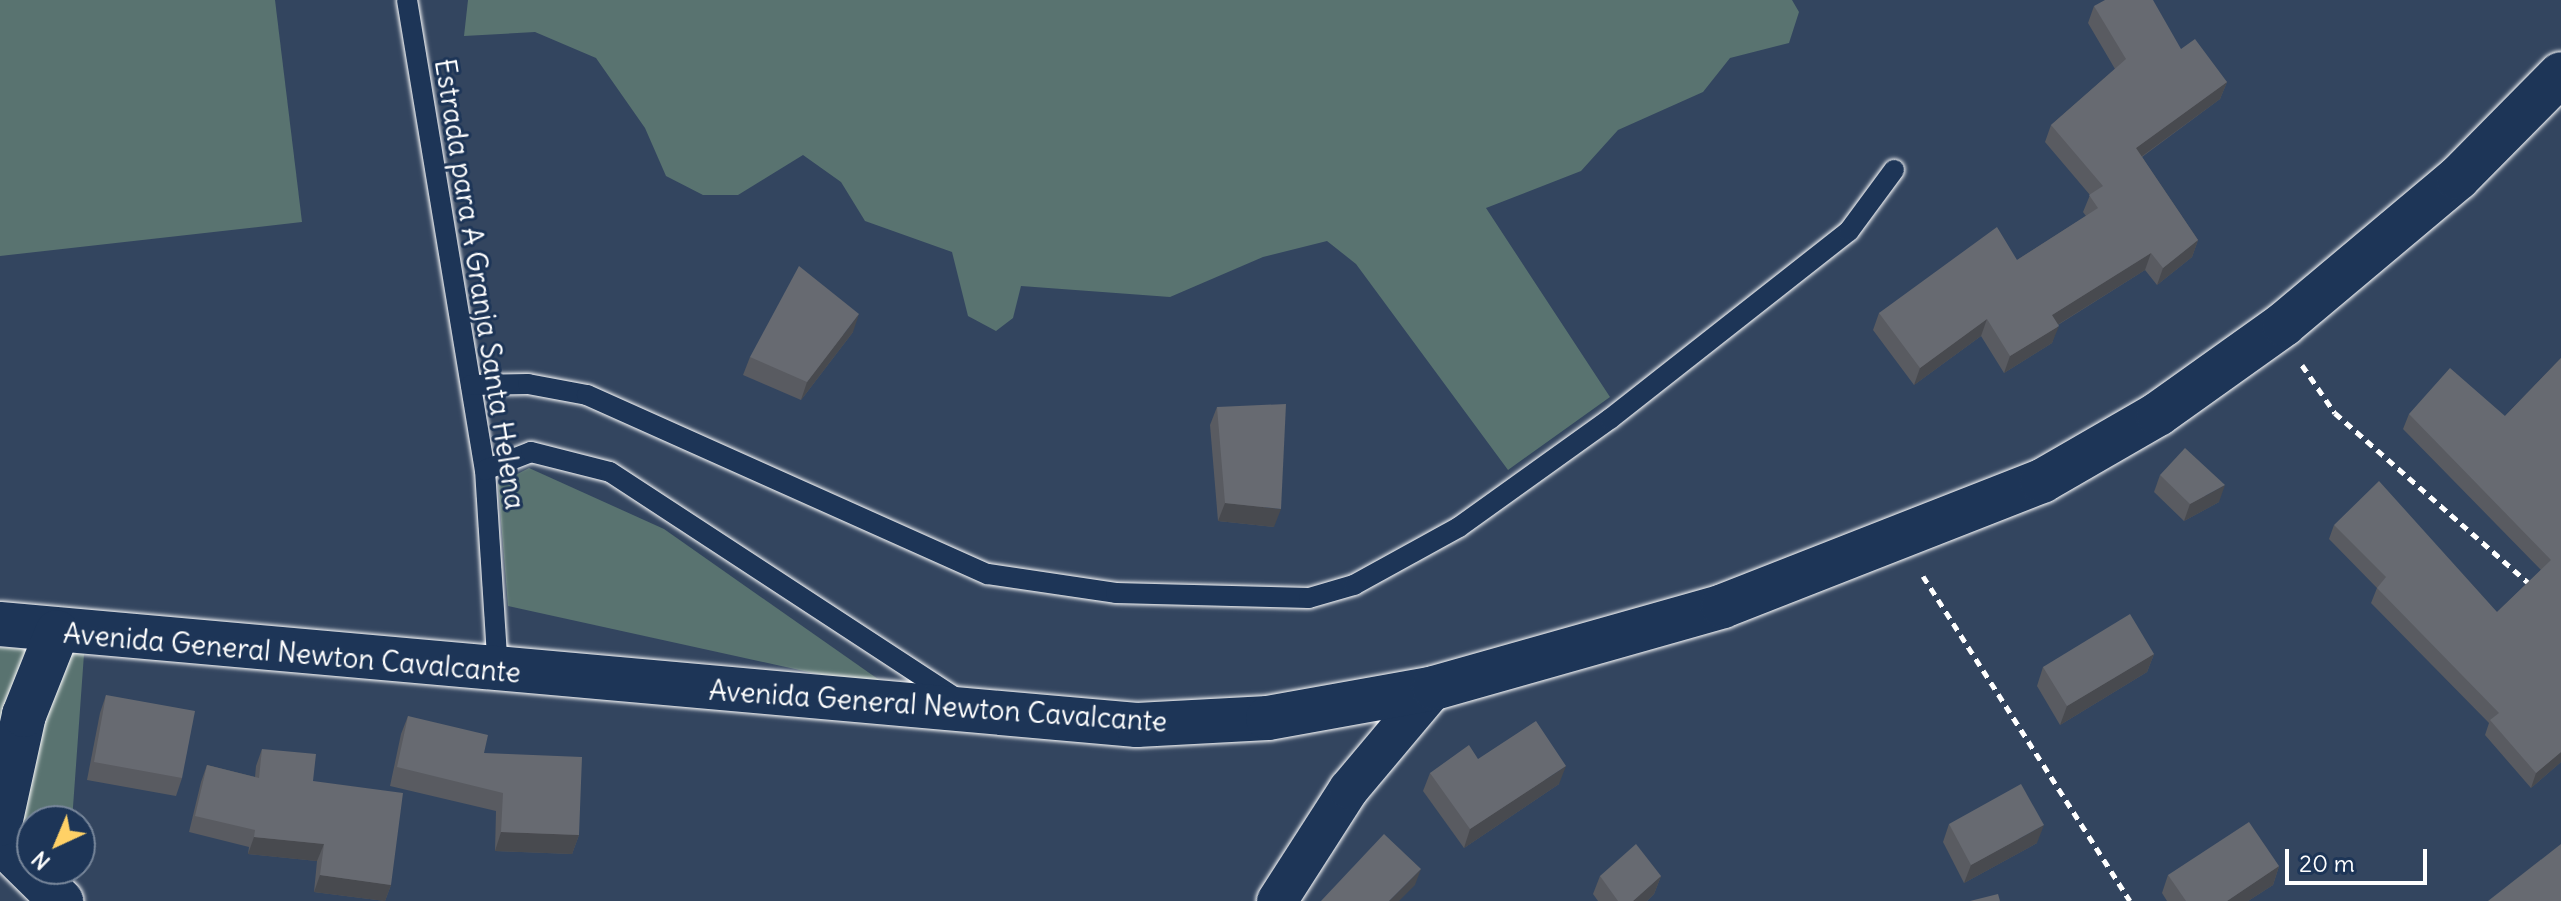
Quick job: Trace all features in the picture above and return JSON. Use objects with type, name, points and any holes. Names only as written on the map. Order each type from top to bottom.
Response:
[{"type":"main road","name":"Avenida General Newton Cavalcante","points":[[0,624],[57,632],[498,672],[977,712],[1181,723],[1268,718],[1434,688],[1723,606],[1900,542],[2042,481],[2158,414],[2284,324],[2458,178],[2559,82]]},
{"type":"main road","points":[[0,824],[24,715],[57,632]]},
{"type":"main road","points":[[0,841],[59,901]]},
{"type":"main road","points":[[0,873],[59,901]]},
{"type":"street","points":[[1277,901],[1349,789],[1434,688]]},
{"type":"lane","name":"Estrada para A Granja Santa Helena","points":[[407,0],[485,470],[498,672]]},
{"type":"lane","points":[[471,385],[528,384],[587,395],[988,574],[1116,593],[1309,598],[1354,585],[1447,535],[1610,419],[1849,231],[1894,170]]},
{"type":"lane","points":[[485,470],[531,452],[610,472],[977,712]]},
{"type":"path","points":[[2284,324],[2309,381],[2335,413],[2538,591]]},
{"type":"path","points":[[1900,542],[2130,901]]},
{"type":"green space","points":[[0,0],[275,0],[302,222],[0,256]]},
{"type":"green space","points":[[468,0],[1792,0],[1799,12],[1789,43],[1730,58],[1703,92],[1618,130],[1581,171],[1486,208],[1610,397],[1508,470],[1356,264],[1327,241],[1263,257],[1170,297],[1021,286],[1013,318],[996,331],[968,316],[952,252],[865,221],[841,182],[803,155],[738,195],[703,195],[666,176],[645,128],[596,58],[535,32],[464,36]]},
{"type":"green space","points":[[529,468],[664,529],[895,691],[508,606],[498,484]]},
{"type":"green space","points":[[0,647],[84,654],[73,805],[16,805],[16,880],[0,873]]},
{"type":"green space","points":[[28,885],[67,885],[66,901]]},
{"type":"building","points":[[2105,0],[2153,0],[2181,49],[2195,39],[2227,82],[2136,148],[2198,240],[2163,268],[2151,253],[2052,315],[2059,326],[2010,356],[1987,319],[1920,368],[1879,313],[1997,227],[2017,260],[2098,208],[2089,195],[2103,186],[2051,125],[2126,59],[2094,6]]},
{"type":"building","points":[[799,266],[859,314],[807,382],[750,357]]},
{"type":"building","points":[[2561,358],[2561,752],[2536,773],[2490,720],[2499,713],[2377,588],[2386,577],[2334,525],[2379,481],[2497,612],[2551,560],[2409,414],[2450,368],[2505,416]]},
{"type":"building","points":[[1286,404],[1281,509],[1225,503],[1217,407]]},
{"type":"building","points":[[2185,448],[2225,485],[2190,504],[2160,475]]},
{"type":"building","points":[[2130,614],[2154,654],[2067,706],[2043,667]]},
{"type":"building","points":[[106,695],[195,711],[182,778],[94,762]]},
{"type":"building","points":[[408,716],[488,735],[484,753],[582,757],[579,835],[501,832],[503,793],[397,767]]},
{"type":"building","points":[[1536,721],[1566,766],[1470,829],[1430,773],[1469,745],[1478,759]]},
{"type":"building","points":[[262,749],[316,754],[313,781],[403,793],[391,885],[320,875],[324,844],[254,837],[255,830],[195,816],[207,765],[259,778]]},
{"type":"building","points":[[2021,784],[2044,825],[1971,865],[1949,824]]},
{"type":"building","points":[[2249,822],[2279,866],[2227,901],[2186,901],[2168,875]]},
{"type":"building","points":[[1384,834],[1421,869],[1389,901],[1321,901]]},
{"type":"building","points":[[1636,844],[1661,876],[1633,901],[1618,901],[1600,876]]},
{"type":"building","points":[[2561,844],[2561,901],[2488,901]]},
{"type":"building","points":[[1998,894],[2000,901],[1970,901]]}]
